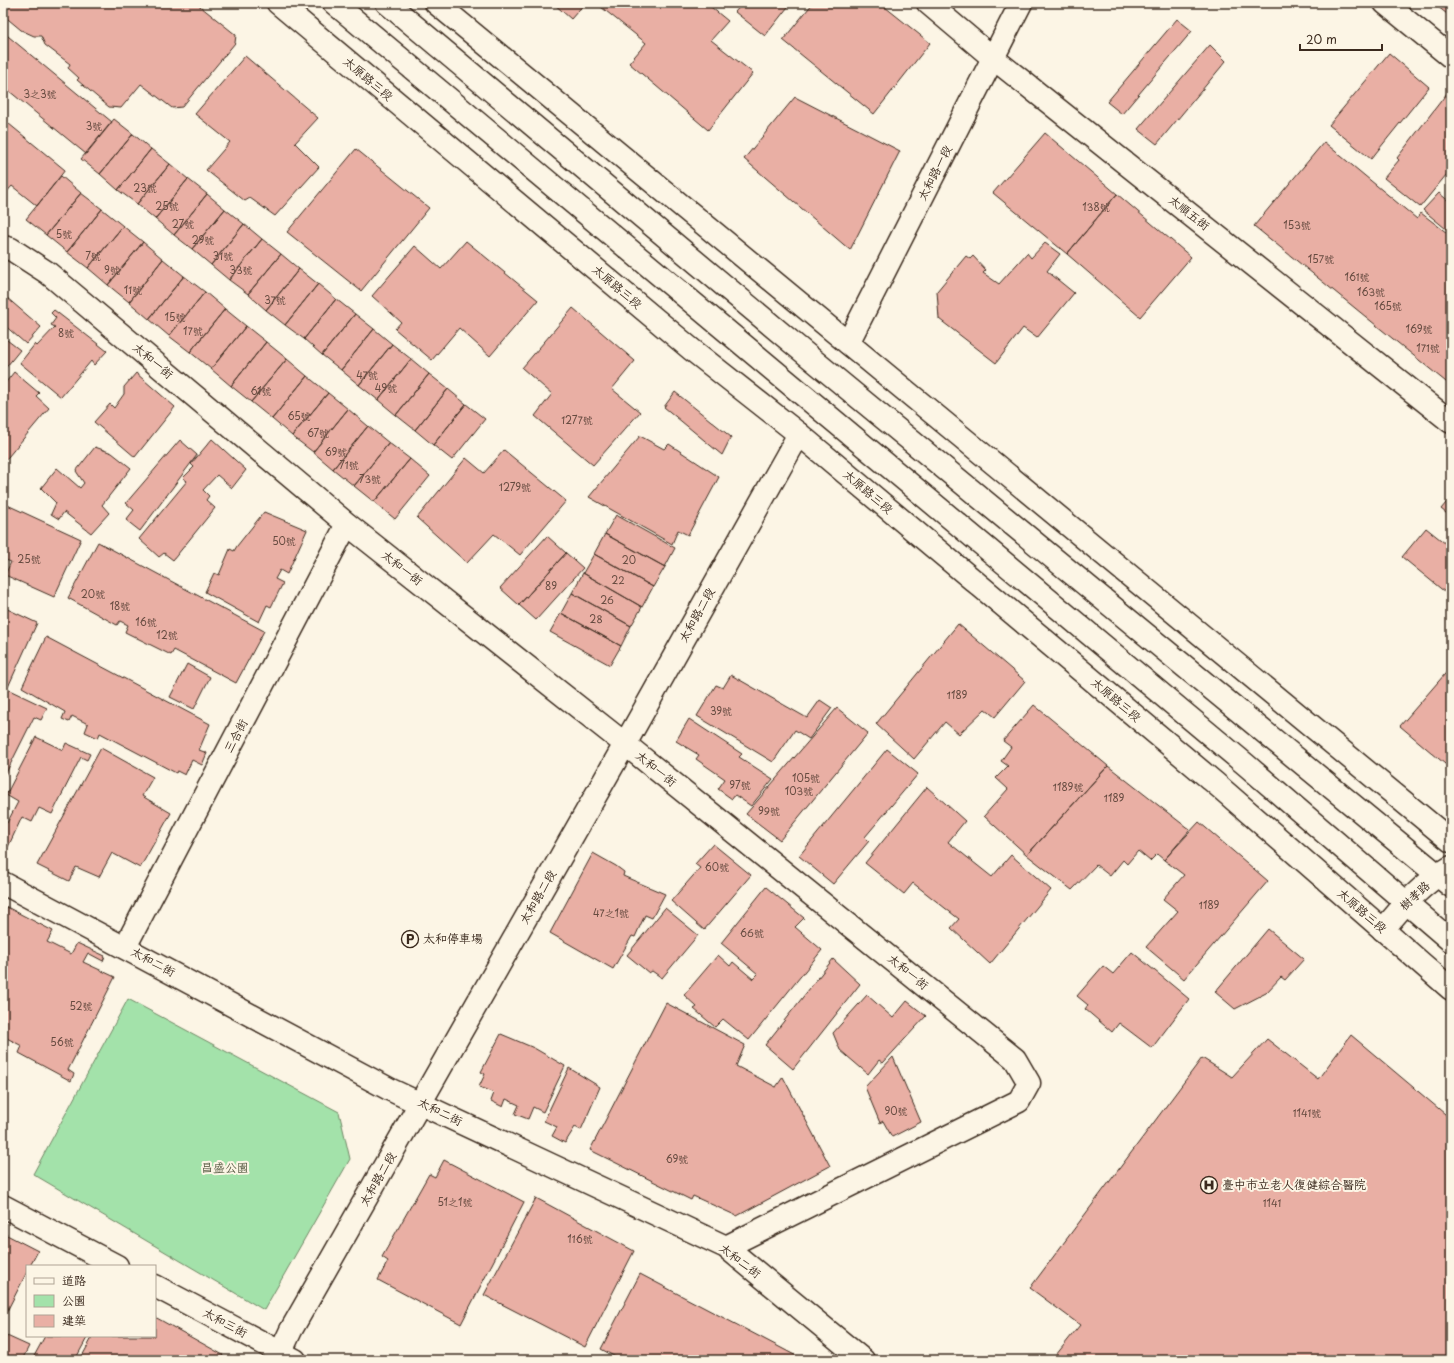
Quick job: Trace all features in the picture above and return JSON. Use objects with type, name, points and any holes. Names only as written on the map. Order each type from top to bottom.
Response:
[{"type":"street","name":"太原路三段","points":[[278,3],[691,349],[799,434],[1215,784],[1451,989]]},
{"type":"street","points":[[334,3],[1245,764],[1451,941]]},
{"type":"street","points":[[387,3],[795,345],[1446,876]]},
{"type":"street","points":[[436,3],[1451,841]]},
{"type":"street","name":"太順五街","points":[[928,3],[993,58],[1451,422]]},
{"type":"street","name":"太和路一段","points":[[848,342],[1021,3]]},
{"type":"street","points":[[1385,3],[1451,57]]},
{"type":"street","name":"太和一街","points":[[3,247],[11,249],[48,273],[346,524],[625,744],[1015,1058],[1029,1084],[1019,1101],[726,1247]]},
{"type":"street","name":"太和路二段","points":[[285,1358],[291,1330],[625,744],[799,434]]},
{"type":"street","name":"三合街","points":[[125,947],[346,524]]},
{"type":"street","name":"樹孝路","points":[[1383,930],[1406,902],[1446,876]]},
{"type":"street","name":"太和二街","points":[[3,883],[384,1086],[726,1247],[862,1360]]},
{"type":"street","points":[[3,1206],[115,1265]]},
{"type":"street","name":"太和三街","points":[[156,1287],[285,1358]]},
{"type":"green space","name":"昌盛公園","points":[[128,999],[339,1112],[350,1159],[264,1310],[33,1174]]},
{"type":"building","points":[[3,3],[196,3],[236,35],[235,43],[182,107],[172,108],[141,84],[121,108],[109,107],[77,80],[79,78],[68,68],[70,64],[45,45],[41,36],[34,36],[21,30],[3,15]]},
{"type":"building","points":[[553,3],[585,3],[571,19]]},
{"type":"building","points":[[596,3],[706,3],[728,21],[711,40],[753,73],[708,130],[629,63],[646,43]]},
{"type":"building","points":[[743,3],[791,3],[765,36],[735,12]]},
{"type":"building","points":[[813,3],[880,3],[930,43],[874,114],[783,40]]},
{"type":"building","points":[[1433,3],[1451,3],[1451,17]]},
{"type":"building","points":[[1177,19],[1192,31],[1122,114],[1107,102]]},
{"type":"building","points":[[3,32],[112,122],[86,154],[3,86]]},
{"type":"building","points":[[1210,45],[1226,61],[1157,144],[1138,129]]},
{"type":"building","points":[[1389,53],[1429,87],[1371,159],[1329,125]]},
{"type":"building","points":[[245,56],[318,118],[295,143],[319,167],[275,216],[250,198],[245,201],[206,170],[230,142],[195,114]]},
{"type":"building","points":[[1451,88],[1451,169],[1420,207],[1384,178],[1399,160],[1397,158]]},
{"type":"building","points":[[795,97],[900,151],[850,250],[744,159]]},
{"type":"building","points":[[3,119],[65,170],[37,206],[12,186],[3,196]]},
{"type":"building","points":[[114,119],[133,134],[100,174],[81,159]]},
{"type":"building","points":[[1045,133],[1117,194],[1067,254],[993,193]]},
{"type":"building","points":[[133,134],[151,149],[118,190],[100,174]]},
{"type":"building","points":[[1324,142],[1417,219],[1421,213],[1451,236],[1448,243],[1451,246],[1451,386],[1254,226]]},
{"type":"building","points":[[151,149],[170,164],[137,204],[118,190]]},
{"type":"building","points":[[356,149],[429,208],[361,291],[287,232]]},
{"type":"building","points":[[170,164],[188,179],[155,219],[137,204]]},
{"type":"building","points":[[61,176],[81,193],[46,235],[26,219]]},
{"type":"building","points":[[188,179],[207,194],[174,235],[155,219]]},
{"type":"building","points":[[81,193],[102,209],[67,252],[46,235]]},
{"type":"building","points":[[1439,193],[1451,203],[1451,233],[1423,210]]},
{"type":"building","points":[[207,194],[225,209],[192,249],[174,235]]},
{"type":"building","points":[[1117,194],[1191,257],[1140,317],[1067,254]]},
{"type":"building","points":[[102,209],[123,226],[88,268],[67,252]]},
{"type":"building","points":[[225,209],[244,224],[211,265],[192,249]]},
{"type":"building","points":[[244,224],[262,239],[229,280],[211,265]]},
{"type":"building","points":[[123,226],[143,242],[108,285],[88,268]]},
{"type":"building","points":[[262,239],[281,254],[248,294],[229,280]]},
{"type":"building","points":[[466,241],[538,300],[490,356],[459,328],[432,360],[395,329],[401,322],[372,296],[415,246],[441,269]]},
{"type":"building","points":[[143,242],[163,259],[129,302],[108,285]]},
{"type":"building","points":[[1045,243],[1060,254],[1047,271],[1074,293],[1037,338],[1023,328],[996,363],[939,319],[937,291],[966,256],[970,259],[973,256],[986,270],[983,273],[999,284],[1027,253],[1031,258]]},
{"type":"building","points":[[281,254],[299,269],[266,310],[248,294]]},
{"type":"building","points":[[163,259],[184,276],[149,319],[129,302]]},
{"type":"building","points":[[299,269],[318,284],[285,325],[266,310]]},
{"type":"building","points":[[184,276],[205,292],[169,336],[149,319]]},
{"type":"building","points":[[318,284],[336,299],[304,339],[285,325]]},
{"type":"building","points":[[205,292],[225,309],[190,352],[169,336]]},
{"type":"building","points":[[6,297],[41,327],[26,344],[3,324],[3,300]]},
{"type":"building","points":[[336,299],[355,314],[322,355],[304,339]]},
{"type":"building","points":[[573,308],[635,361],[612,389],[640,412],[593,465],[535,416],[552,394],[522,368]]},
{"type":"building","points":[[225,309],[246,326],[211,369],[190,352]]},
{"type":"building","points":[[54,310],[107,351],[94,365],[91,361],[61,397],[20,363],[35,344],[37,346],[55,327],[51,325],[56,318],[51,313]]},
{"type":"building","points":[[355,314],[374,329],[341,370],[322,355]]},
{"type":"building","points":[[246,326],[266,342],[231,386],[211,369]]},
{"type":"building","points":[[374,329],[392,344],[359,385],[341,370]]},
{"type":"building","points":[[3,337],[20,350],[3,371]]},
{"type":"building","points":[[266,342],[287,359],[251,402],[231,386]]},
{"type":"building","points":[[392,344],[411,359],[378,400],[359,385]]},
{"type":"building","points":[[287,359],[307,376],[272,419],[251,402]]},
{"type":"building","points":[[411,359],[429,374],[396,415],[378,400]]},
{"type":"building","points":[[14,372],[39,393],[36,396],[49,408],[3,463],[3,386]]},
{"type":"building","points":[[136,373],[175,407],[135,457],[94,422],[110,404],[114,408],[124,394],[124,387]]},
{"type":"building","points":[[429,374],[448,389],[415,430],[396,415]]},
{"type":"building","points":[[307,376],[328,393],[292,436],[272,419]]},
{"type":"building","points":[[448,389],[466,404],[433,445],[415,430]]},
{"type":"building","points":[[675,392],[731,437],[722,455],[664,407]]},
{"type":"building","points":[[328,393],[348,409],[313,452],[292,436]]},
{"type":"building","points":[[466,404],[485,419],[452,460],[433,445]]},
{"type":"building","points":[[348,409],[368,426],[333,469],[313,452]]},
{"type":"building","points":[[368,426],[389,443],[354,486],[333,469]]},
{"type":"building","points":[[640,436],[664,449],[669,444],[719,477],[688,535],[678,530],[672,544],[589,497]]},
{"type":"building","points":[[212,439],[246,470],[232,488],[217,475],[203,490],[209,496],[206,500],[215,508],[173,560],[164,553],[159,557],[139,539],[187,481],[183,478],[194,467],[191,464]]},
{"type":"building","points":[[180,440],[197,455],[140,531],[126,520],[134,510],[126,503]]},
{"type":"building","points":[[389,443],[410,459],[374,502],[354,486]]},
{"type":"building","points":[[95,447],[112,453],[131,468],[102,505],[109,513],[91,533],[64,512],[59,519],[51,514],[56,503],[41,488],[57,468],[80,488],[84,483],[76,471]]},
{"type":"building","points":[[504,450],[566,501],[520,555],[494,534],[467,563],[417,518],[466,458],[484,473]]},
{"type":"building","points":[[410,459],[430,476],[395,519],[374,502]]},
{"type":"building","points":[[1451,497],[1451,517],[1441,509]]},
{"type":"building","points":[[3,503],[81,539],[54,597],[5,575],[11,562],[3,559]]},
{"type":"building","points":[[264,512],[307,530],[287,574],[280,570],[275,579],[283,583],[271,607],[267,605],[259,622],[205,592],[214,573],[219,575],[230,549],[234,551]]},
{"type":"building","points":[[616,515],[675,548],[665,567],[605,534]]},
{"type":"building","points":[[1426,528],[1451,548],[1451,597],[1402,557]]},
{"type":"building","points":[[605,534],[665,567],[653,587],[594,554]]},
{"type":"building","points":[[547,536],[566,553],[519,605],[500,588]]},
{"type":"building","points":[[98,542],[264,631],[236,683],[174,650],[171,655],[125,632],[128,625],[120,621],[117,625],[68,598]]},
{"type":"building","points":[[566,553],[583,568],[536,620],[519,605]]},
{"type":"building","points":[[594,554],[653,587],[642,607],[583,573]]},
{"type":"building","points":[[583,573],[642,607],[631,626],[572,593]]},
{"type":"building","points":[[572,593],[631,626],[621,646],[561,613]]},
{"type":"building","points":[[3,607],[37,623],[8,687],[3,685]]},
{"type":"building","points":[[561,613],[621,646],[610,665],[550,632]]},
{"type":"building","points":[[958,624],[1025,681],[995,717],[985,709],[959,734],[945,722],[914,759],[876,724]]},
{"type":"building","points":[[46,637],[210,724],[199,750],[207,753],[202,765],[192,760],[185,775],[177,771],[176,773],[100,733],[98,738],[85,732],[88,724],[72,716],[69,722],[62,719],[65,712],[22,687]]},
{"type":"building","points":[[187,664],[210,677],[194,709],[170,697]]},
{"type":"building","points":[[1451,667],[1451,769],[1400,726]]},
{"type":"building","points":[[731,675],[807,718],[820,700],[832,708],[809,739],[795,730],[773,762],[697,716],[716,685],[723,688]]},
{"type":"building","points":[[3,687],[47,708],[41,720],[34,717],[3,779]]},
{"type":"building","points":[[1034,705],[1108,766],[1027,855],[984,816],[1008,789],[996,778],[1008,766],[1001,761],[1011,747],[1003,741]]},
{"type":"building","points":[[837,708],[868,733],[780,840],[746,814]]},
{"type":"building","points":[[689,719],[742,754],[739,757],[773,779],[751,806],[735,795],[732,799],[718,789],[725,779],[696,759],[699,755],[676,741]]},
{"type":"building","points":[[36,737],[63,750],[66,743],[90,754],[87,760],[81,757],[52,814],[39,808],[32,822],[22,817],[8,847],[3,844],[3,821],[7,823],[18,802],[6,795]]},
{"type":"building","points":[[101,748],[153,777],[142,796],[171,813],[140,868],[112,853],[99,877],[76,867],[69,881],[37,865]]},
{"type":"building","points":[[887,749],[918,774],[865,837],[869,841],[833,884],[799,856]]},
{"type":"building","points":[[1108,766],[1190,830],[1164,860],[1157,854],[1150,861],[1138,851],[1127,864],[1123,860],[1110,876],[1096,865],[1072,890],[1027,855]]},
{"type":"building","points":[[927,787],[965,821],[948,842],[992,877],[1011,855],[1051,890],[990,964],[951,928],[959,919],[913,883],[904,894],[865,863]]},
{"type":"building","points":[[1199,822],[1268,881],[1184,979],[1146,947],[1178,911],[1163,899],[1184,875],[1164,860]]},
{"type":"building","points":[[713,844],[751,875],[704,930],[671,901],[700,868],[695,864]]},
{"type":"building","points":[[593,853],[624,872],[623,876],[665,894],[652,918],[645,915],[635,937],[632,936],[613,969],[550,933]]},
{"type":"building","points":[[766,887],[804,918],[795,927],[822,950],[749,1040],[723,1019],[715,1027],[694,1009],[697,1007],[684,995],[718,955],[730,966],[733,962],[753,979],[758,974],[721,943]]},
{"type":"building","points":[[3,905],[53,931],[47,942],[71,954],[77,943],[105,956],[103,961],[88,953],[83,962],[115,977],[68,1070],[74,1074],[71,1081],[19,1053],[22,1046],[3,1036]]},
{"type":"building","points":[[665,908],[698,935],[662,978],[652,971],[649,973],[627,955]]},
{"type":"building","points":[[1268,929],[1304,959],[1285,980],[1281,977],[1266,993],[1235,1009],[1215,992]]},
{"type":"building","points":[[1132,952],[1189,999],[1152,1048],[1119,1023],[1112,1032],[1085,1009],[1088,1005],[1077,996],[1103,966],[1113,974]]},
{"type":"building","points":[[833,959],[860,984],[793,1069],[765,1045]]},
{"type":"building","points":[[867,995],[893,1018],[907,1001],[926,1016],[883,1063],[879,1060],[868,1074],[840,1050],[833,1033]]},
{"type":"building","points":[[666,1003],[745,1045],[736,1066],[776,1087],[783,1077],[830,1166],[737,1216],[693,1196],[691,1200],[590,1150]]},
{"type":"building","points":[[501,1034],[534,1048],[565,1066],[543,1112],[533,1107],[528,1119],[515,1114],[519,1105],[506,1099],[503,1107],[491,1101],[494,1093],[479,1087],[485,1074],[481,1072]]},
{"type":"building","name":"臺中市立老人復健綜合醫院","points":[[1351,1035],[1451,1119],[1451,1360],[1052,1360],[1080,1325],[1030,1288],[1202,1058],[1232,1077],[1267,1039],[1318,1079]]},
{"type":"building","points":[[893,1057],[921,1122],[892,1137],[883,1121],[880,1123],[865,1087]]},
{"type":"building","points":[[569,1068],[600,1087],[581,1130],[575,1127],[565,1143],[552,1136],[557,1127],[544,1121]]},
{"type":"building","points":[[444,1160],[524,1202],[461,1324],[378,1280],[388,1261],[382,1257],[429,1174],[435,1177]]},
{"type":"building","points":[[536,1198],[634,1251],[585,1347],[484,1295]]},
{"type":"building","points":[[3,1233],[38,1251],[31,1265],[26,1265],[26,1274],[3,1319]]},
{"type":"building","points":[[640,1274],[804,1360],[621,1360],[601,1349]]},
{"type":"building","points":[[156,1318],[223,1355],[220,1360],[80,1360],[92,1337],[156,1337]]},
{"type":"building","points":[[7,1336],[29,1346],[22,1360],[3,1360],[3,1344]]},
{"type":"building","points":[[44,1337],[87,1337],[75,1360],[32,1360]]},
{"type":"place","name":"太和停車場","points":[[410,939]]},
{"type":"place","name":"臺中市立老人復健綜合醫院","points":[[1209,1185]]}]
